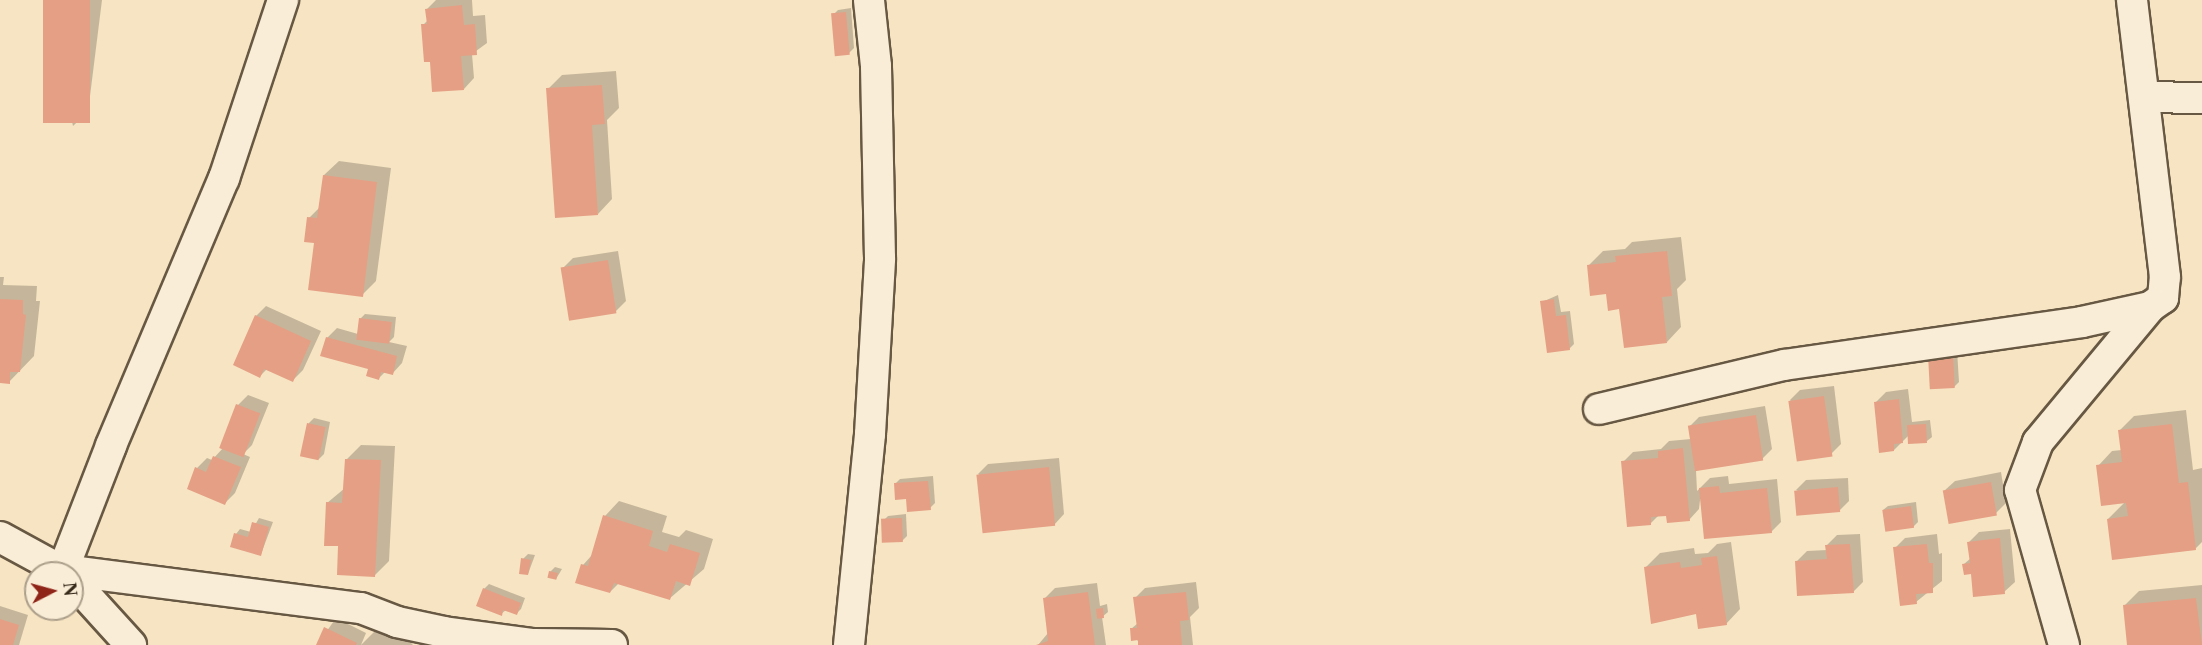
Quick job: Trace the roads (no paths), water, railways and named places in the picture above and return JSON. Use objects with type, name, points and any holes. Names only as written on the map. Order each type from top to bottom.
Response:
[{"type":"street","points":[[71,561],[111,446],[224,178],[283,0]]},
{"type":"street","points":[[849,645],[869,446],[880,258],[876,66],[869,0]]},
{"type":"street","points":[[2064,645],[2020,490],[2038,442],[2150,307],[2163,298],[2165,277],[2132,0]]},
{"type":"street","points":[[2144,97],[2202,98]]},
{"type":"street","points":[[1599,409],[1784,366],[2082,321],[2150,307]]},
{"type":"street","points":[[0,537],[43,561]]},
{"type":"street","points":[[84,576],[361,608],[397,622],[444,632],[533,644],[612,645]]},
{"type":"street","points":[[84,593],[131,645]]}]
